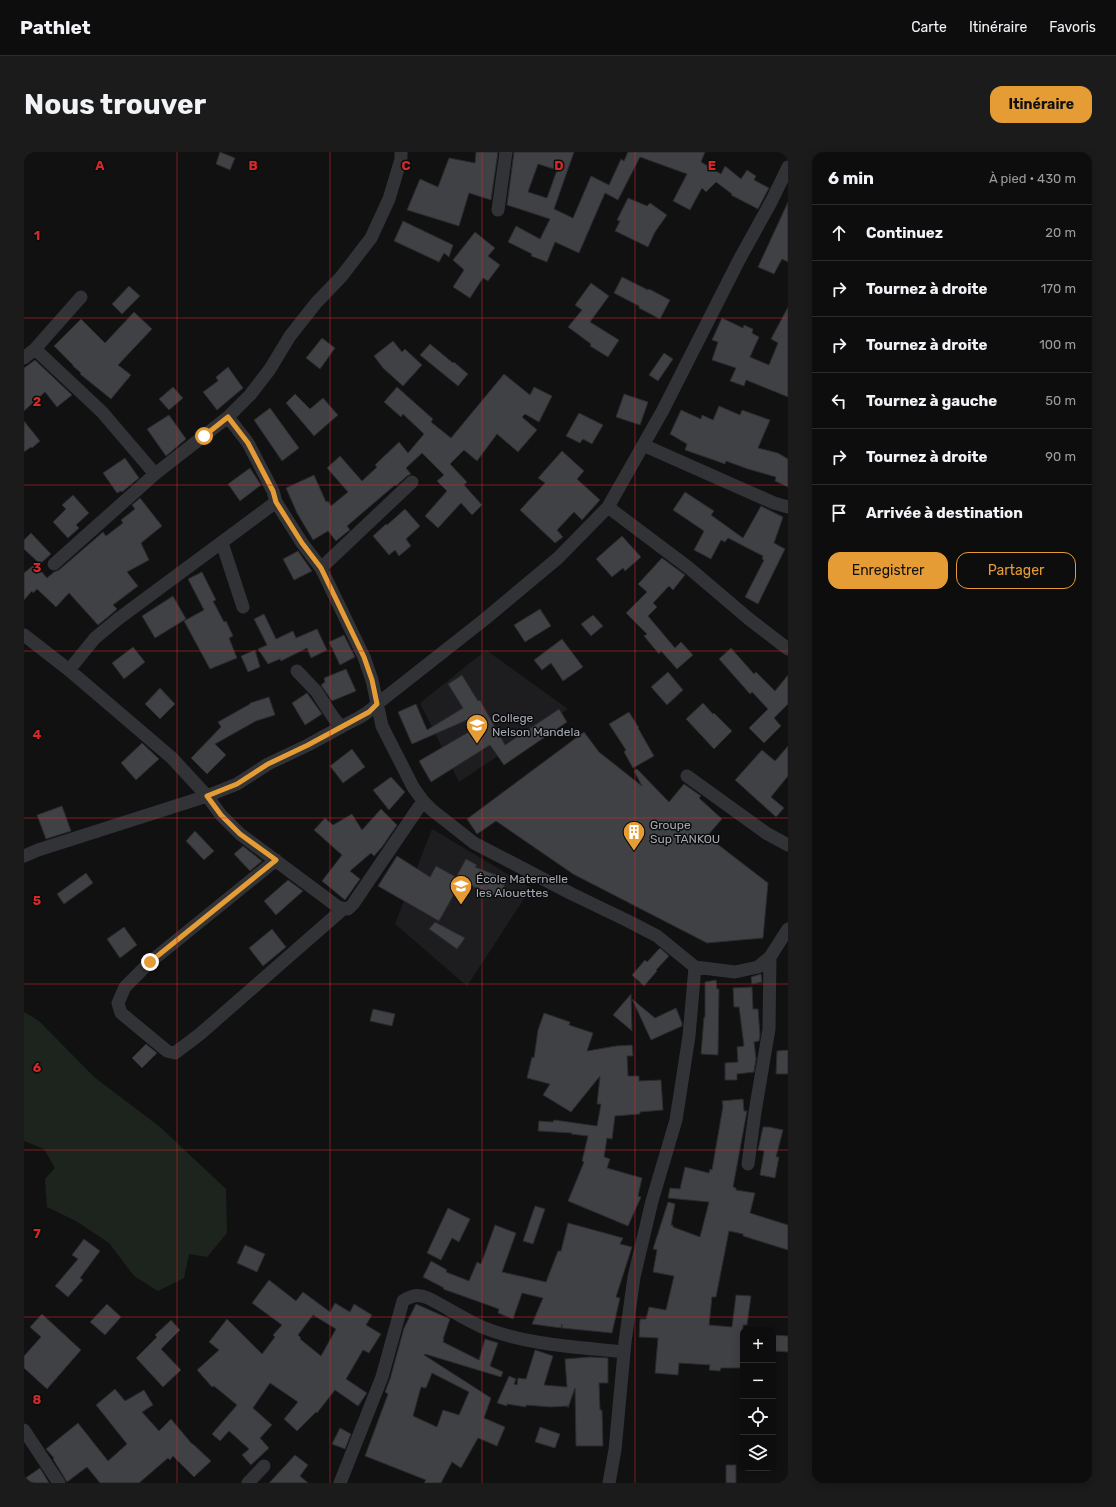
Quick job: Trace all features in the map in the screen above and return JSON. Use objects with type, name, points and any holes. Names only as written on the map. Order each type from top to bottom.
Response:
[{"type":"street","points":[[54,564],[155,474],[228,417],[250,395],[270,369],[290,336],[316,303],[341,277],[371,238],[389,199],[401,159],[401,152]]},
{"type":"street","points":[[498,210],[506,152]]},
{"type":"street","points":[[24,856],[38,850],[207,796],[237,784],[268,764],[308,745],[369,712],[558,558],[608,507],[663,410],[788,167]]},
{"type":"street","points":[[24,358],[35,349],[81,297]]},
{"type":"street","points":[[35,349],[102,412],[155,474]]},
{"type":"street","points":[[228,417],[248,443],[273,491],[276,502],[302,543],[321,568],[364,657],[372,680],[382,726],[413,787],[423,801],[449,824],[474,843],[657,936],[695,967],[735,972],[758,967],[770,957],[788,929]]},
{"type":"street","points":[[643,444],[774,503],[788,507]]},
{"type":"street","points":[[321,568],[412,482]]},
{"type":"street","points":[[69,670],[95,638],[118,619],[276,502]]},
{"type":"street","points":[[608,507],[689,568],[749,619],[788,649]]},
{"type":"street","points":[[222,543],[243,607]]},
{"type":"street","points":[[24,635],[69,670],[172,758],[207,796],[221,815],[240,834],[343,909]]},
{"type":"street","points":[[297,670],[316,690],[341,727]]},
{"type":"street","points":[[687,776],[766,833],[788,845]]},
{"type":"street","points":[[276,860],[150,962],[125,987],[118,1003],[121,1013],[167,1051],[175,1053],[200,1034],[343,909],[348,909],[353,904],[423,801]]},
{"type":"street","points":[[748,1164],[769,1029],[770,957]]},
{"type":"street","points":[[609,1483],[615,1450],[624,1352],[634,1277],[652,1201],[676,1120],[689,1036],[695,967]]},
{"type":"street","points":[[340,1483],[382,1377],[403,1301],[411,1296],[419,1295],[428,1298],[482,1326],[510,1336],[563,1346],[624,1352]]},
{"type":"street","points":[[24,1430],[59,1483]]},
{"type":"street","points":[[248,1483],[264,1466]]},
{"type":"shaded area","name":"College Nelson Mandela","points":[[486,650],[568,709],[459,782],[420,703]]},
{"type":"shaded area","name":"École Maternelle les Alouettes","points":[[432,829],[531,888],[467,986],[395,924]]},
{"type":"shaded area","points":[[24,1012],[39,1021],[94,1077],[160,1127],[226,1189],[227,1233],[207,1257],[189,1254],[184,1278],[158,1291],[134,1276],[109,1243],[76,1221],[47,1207],[45,1179],[55,1168],[44,1149],[24,1141]]},
{"type":"building","points":[[220,152],[235,158],[230,170],[216,164]]},
{"type":"building","points":[[476,152],[498,152],[491,200],[469,193],[459,226],[407,210],[420,179],[438,187],[449,158],[475,163]]},
{"type":"building","points":[[514,152],[574,152],[554,209],[573,218],[591,176],[609,185],[621,159],[624,161],[628,152],[705,152],[701,162],[721,174],[725,166],[741,179],[747,170],[756,176],[754,180],[769,188],[758,209],[731,195],[732,194],[716,182],[706,192],[702,188],[690,210],[673,201],[687,174],[640,157],[618,200],[605,193],[579,253],[555,242],[547,262],[531,256],[532,254],[508,242],[516,226],[540,239],[550,219],[507,205]],"holes":[[[538,164],[557,170],[547,198],[528,192]]]},
{"type":"building","points":[[628,198],[647,206],[650,203],[667,215],[655,232],[648,247],[615,231],[620,221],[617,220]]},
{"type":"building","points":[[788,202],[788,262],[782,259],[774,274],[758,267]]},
{"type":"building","points":[[403,221],[453,245],[449,257],[444,253],[439,262],[394,241]]},
{"type":"building","points":[[475,232],[495,248],[488,256],[500,265],[488,281],[483,278],[470,298],[453,287],[464,270],[453,260]]},
{"type":"building","points":[[622,277],[670,300],[660,319],[614,293]]},
{"type":"building","points":[[591,283],[609,296],[590,322],[619,340],[608,357],[590,346],[591,344],[568,327],[582,310],[575,305]]},
{"type":"building","points":[[129,286],[140,296],[122,314],[112,304]]},
{"type":"building","points":[[788,307],[788,397],[746,380],[744,386],[730,381],[736,368],[712,360],[718,342],[712,340],[722,318],[743,328],[744,325],[753,329],[752,333],[759,337],[750,357],[769,365],[778,343],[771,339]]},
{"type":"building","points":[[134,312],[152,329],[118,365],[131,375],[111,399],[80,374],[81,373],[54,346],[81,319],[105,343]]},
{"type":"building","points":[[322,338],[335,348],[320,369],[306,358]]},
{"type":"building","points":[[393,341],[402,352],[405,349],[422,365],[403,386],[383,368],[374,356]]},
{"type":"building","points":[[430,344],[468,374],[458,386],[420,355]]},
{"type":"building","points":[[664,353],[673,359],[658,381],[649,375]]},
{"type":"building","points":[[35,360],[72,395],[57,407],[45,392],[24,411],[24,368]]},
{"type":"building","points":[[228,367],[243,388],[217,410],[203,392],[218,381],[216,377]]},
{"type":"building","points":[[504,374],[530,395],[534,387],[552,396],[539,422],[525,414],[522,417],[537,430],[518,452],[497,434],[477,461],[464,450],[450,464],[467,482],[464,485],[482,505],[472,515],[461,503],[438,528],[425,516],[447,491],[437,481],[444,475],[422,453],[406,468],[411,474],[396,486],[395,485],[347,526],[350,530],[336,541],[328,531],[313,540],[297,513],[286,488],[314,475],[326,502],[328,501],[331,506],[348,492],[327,468],[340,456],[362,481],[377,467],[375,465],[399,442],[408,453],[424,434],[403,414],[401,417],[384,402],[397,387],[433,419],[431,422],[451,438]]},
{"type":"building","points":[[173,387],[183,398],[169,410],[159,399]]},
{"type":"building","points":[[295,394],[310,409],[323,398],[338,415],[314,436],[286,403]]},
{"type":"building","points":[[624,394],[648,402],[640,425],[616,417]]},
{"type":"building","points":[[719,406],[740,415],[742,410],[770,420],[758,448],[778,453],[788,459],[788,487],[775,481],[776,477],[726,461],[725,464],[685,450],[687,444],[670,434],[681,410],[701,419],[702,415],[713,420]]},
{"type":"building","points":[[270,408],[299,448],[282,461],[254,420]]},
{"type":"building","points":[[579,413],[603,425],[592,444],[583,439],[580,443],[566,436]]},
{"type":"building","points":[[169,415],[186,439],[166,456],[147,429]]},
{"type":"building","points":[[24,421],[40,441],[32,448],[31,447],[24,452]]},
{"type":"building","points":[[562,451],[584,471],[577,479],[600,500],[582,520],[574,512],[557,530],[563,537],[555,543],[520,510],[545,483],[538,478]]},
{"type":"building","points":[[125,458],[139,478],[122,492],[117,493],[103,473]]},
{"type":"building","points":[[250,468],[261,485],[240,501],[228,484]]},
{"type":"building","points":[[685,492],[714,511],[711,515],[743,538],[761,506],[783,517],[774,543],[785,549],[758,604],[745,597],[764,560],[762,559],[763,556],[728,538],[725,542],[721,540],[711,559],[694,550],[704,531],[673,510]]},
{"type":"building","points":[[73,495],[89,513],[76,525],[79,528],[68,538],[53,522],[66,509],[62,505]]},
{"type":"building","points":[[140,498],[162,526],[141,543],[149,560],[127,572],[138,586],[113,605],[117,609],[98,625],[69,593],[56,607],[37,589],[33,593],[32,591],[24,600],[24,573],[35,564],[47,578],[59,570],[103,532],[106,536],[123,523],[121,520],[135,509],[132,505]]},
{"type":"building","points":[[405,509],[420,526],[406,539],[411,546],[399,556],[395,550],[389,555],[373,536]]},
{"type":"building","points":[[31,533],[51,554],[40,564],[24,549],[24,540]]},
{"type":"building","points":[[622,536],[641,557],[625,571],[623,568],[612,577],[596,559]]},
{"type":"building","points":[[298,551],[312,571],[294,580],[283,559]]},
{"type":"building","points":[[662,558],[685,575],[673,590],[669,586],[653,603],[657,607],[648,616],[675,648],[681,642],[693,655],[677,669],[661,651],[659,654],[644,636],[647,634],[626,613],[647,592],[638,584]]},
{"type":"building","points":[[202,572],[216,600],[213,601],[224,622],[226,621],[233,636],[229,638],[237,658],[210,669],[184,621],[204,610],[188,579]]},
{"type":"building","points":[[173,596],[186,619],[155,638],[142,616]]},
{"type":"building","points":[[540,609],[551,626],[525,642],[514,625]]},
{"type":"building","points":[[264,614],[276,639],[293,631],[296,638],[317,629],[327,650],[311,658],[307,648],[281,661],[280,659],[268,664],[258,649],[267,645],[254,619]]},
{"type":"building","points":[[593,615],[603,626],[591,636],[581,624]]},
{"type":"building","points":[[344,635],[355,657],[340,665],[329,642]]},
{"type":"building","points":[[562,639],[583,667],[563,681],[551,663],[542,670],[534,660]]},
{"type":"building","points":[[133,647],[145,662],[124,679],[112,663]]},
{"type":"building","points":[[731,648],[754,674],[756,672],[775,691],[788,675],[788,704],[774,718],[781,726],[764,743],[749,728],[768,709],[752,692],[750,694],[719,659]]},
{"type":"building","points":[[255,650],[260,667],[248,672],[241,656]]},
{"type":"building","points":[[346,669],[356,691],[332,701],[321,685],[325,682],[324,678]]},
{"type":"building","points":[[668,672],[683,690],[667,705],[651,687]]},
{"type":"building","points":[[462,675],[478,701],[480,700],[505,745],[559,709],[567,722],[504,765],[490,745],[431,782],[419,761],[472,730],[467,720],[412,744],[398,712],[416,704],[427,730],[463,708],[448,684]]},
{"type":"building","points":[[160,688],[175,704],[160,719],[145,704]]},
{"type":"building","points":[[307,693],[322,714],[305,725],[292,703]]},
{"type":"building","points":[[269,697],[275,715],[256,721],[215,744],[226,755],[207,774],[191,758],[221,727],[218,722],[250,703]]},
{"type":"building","points":[[703,703],[732,731],[714,749],[686,719]]},
{"type":"building","points":[[629,712],[654,756],[633,768],[624,752],[626,750],[609,724]]},
{"type":"building","name":"Groupe Sup TANKOU","points":[[584,732],[599,752],[642,786],[634,771],[637,769],[669,802],[684,784],[701,796],[699,798],[722,819],[707,836],[768,883],[763,938],[707,943],[573,874],[496,821],[477,834],[467,819]]},
{"type":"building","points":[[142,743],[159,759],[136,780],[121,763]]},
{"type":"building","points":[[788,746],[788,776],[771,797],[784,808],[776,817],[735,780],[762,750],[775,761]]},
{"type":"building","points":[[352,749],[365,767],[343,783],[330,766]]},
{"type":"building","points":[[391,777],[405,792],[389,810],[373,790]]},
{"type":"building","points":[[62,806],[71,831],[46,839],[37,815]]},
{"type":"building","points":[[381,809],[397,825],[374,856],[371,853],[350,871],[360,879],[345,900],[322,881],[342,855],[314,830],[325,818],[333,825],[352,814],[362,830]]},
{"type":"building","points":[[195,831],[214,851],[204,860],[186,841]]},
{"type":"building","points":[[243,846],[262,861],[250,871],[234,854]]},
{"type":"building","points":[[397,856],[430,877],[436,866],[456,877],[466,859],[477,865],[475,867],[507,879],[500,897],[461,882],[439,921],[378,886]]},
{"type":"building","points":[[86,873],[93,883],[64,904],[57,894]]},
{"type":"building","points":[[288,880],[303,891],[276,915],[264,901]]},
{"type":"building","points":[[435,922],[465,938],[457,949],[429,929]]},
{"type":"building","points":[[124,927],[137,945],[120,958],[107,939]]},
{"type":"building","points":[[272,929],[286,947],[263,966],[249,948]]},
{"type":"building","points":[[660,948],[669,956],[644,986],[632,975],[645,960],[647,962]]},
{"type":"building","points":[[761,974],[762,982],[752,984],[751,977]]},
{"type":"building","points":[[716,980],[717,989],[719,989],[718,1055],[701,1054],[705,1017],[705,982]]},
{"type":"building","points":[[752,987],[753,1009],[758,1009],[760,1035],[759,1041],[754,1042],[756,1059],[754,1072],[737,1074],[737,1080],[725,1080],[725,1063],[738,1062],[737,1047],[744,1046],[739,1007],[734,1007],[733,988]]},
{"type":"building","points":[[631,994],[632,1031],[613,1015]]},
{"type":"building","points":[[632,999],[655,1018],[676,1008],[682,1026],[651,1040]]},
{"type":"building","points":[[373,1009],[395,1014],[392,1026],[370,1021]]},
{"type":"building","points":[[544,1013],[570,1022],[569,1025],[593,1033],[587,1051],[632,1045],[633,1056],[627,1056],[628,1076],[639,1076],[639,1081],[661,1080],[663,1110],[615,1116],[612,1139],[607,1138],[604,1157],[610,1159],[607,1168],[642,1178],[638,1196],[641,1197],[628,1226],[568,1201],[584,1162],[582,1161],[588,1136],[571,1134],[572,1133],[538,1131],[539,1121],[553,1122],[554,1120],[597,1126],[601,1104],[597,1104],[600,1076],[571,1112],[543,1095],[550,1084],[527,1078],[532,1057],[534,1058],[538,1030]]},
{"type":"building","points":[[146,1044],[157,1053],[142,1068],[132,1058]]},
{"type":"building","points":[[788,1050],[788,1074],[776,1074],[777,1051]]},
{"type":"building","points":[[743,1099],[744,1111],[747,1111],[733,1187],[736,1188],[736,1190],[755,1193],[750,1213],[788,1225],[788,1250],[743,1236],[743,1234],[729,1231],[716,1297],[712,1297],[709,1325],[732,1327],[736,1295],[751,1296],[747,1325],[740,1327],[740,1368],[721,1368],[720,1371],[709,1370],[710,1365],[679,1363],[678,1375],[655,1373],[658,1338],[639,1337],[640,1319],[646,1319],[649,1307],[666,1310],[674,1276],[653,1272],[657,1250],[653,1249],[668,1202],[675,1204],[671,1225],[700,1237],[709,1202],[668,1198],[670,1188],[680,1189],[685,1167],[709,1173],[710,1169],[712,1170],[723,1106],[722,1101]]},
{"type":"building","points":[[763,1127],[783,1130],[776,1157],[779,1157],[775,1178],[760,1175],[764,1151],[758,1150]]},
{"type":"building","points":[[535,1206],[545,1209],[533,1244],[523,1241]]},
{"type":"building","points":[[448,1208],[470,1219],[459,1242],[452,1238],[441,1260],[427,1253]]},
{"type":"building","points":[[568,1223],[623,1238],[620,1244],[632,1247],[616,1297],[620,1298],[612,1333],[562,1328],[562,1324],[561,1328],[532,1324],[543,1298],[522,1293],[513,1319],[498,1313],[499,1309],[443,1289],[444,1288],[423,1277],[431,1261],[447,1270],[446,1272],[469,1281],[477,1262],[481,1264],[495,1225],[516,1233],[502,1272],[546,1282],[558,1251],[561,1251]]},
{"type":"building","points":[[84,1239],[100,1251],[80,1278],[83,1280],[68,1297],[55,1286],[78,1259],[72,1255]]},
{"type":"building","points":[[245,1245],[265,1254],[257,1272],[237,1263]]},
{"type":"building","points":[[269,1280],[296,1301],[303,1292],[330,1312],[335,1303],[350,1312],[354,1304],[372,1315],[366,1325],[381,1334],[369,1353],[363,1350],[346,1379],[367,1393],[358,1406],[335,1390],[317,1413],[316,1412],[297,1431],[284,1419],[298,1402],[270,1383],[253,1408],[272,1425],[260,1438],[269,1448],[251,1465],[242,1455],[249,1449],[229,1431],[220,1441],[212,1434],[237,1405],[214,1386],[212,1387],[197,1370],[219,1350],[209,1342],[227,1319],[262,1354],[275,1337],[273,1335],[282,1325],[252,1303]],"holes":[[[313,1315],[336,1329],[321,1356],[300,1339],[301,1338],[298,1335]]]},
{"type":"building","points":[[107,1304],[121,1317],[105,1335],[90,1322]]},
{"type":"building","points":[[416,1304],[450,1319],[443,1342],[479,1360],[485,1339],[498,1343],[490,1366],[503,1372],[501,1377],[425,1354],[424,1355],[491,1398],[484,1418],[505,1427],[497,1446],[478,1438],[461,1468],[452,1462],[441,1483],[424,1483],[426,1480],[365,1456],[388,1394],[385,1392],[404,1328]],"holes":[[[432,1373],[469,1392],[459,1415],[443,1410],[437,1427],[413,1416],[421,1387],[426,1388]]]},
{"type":"building","points":[[42,1314],[81,1350],[47,1389],[24,1368],[24,1356],[41,1337],[30,1327]]},
{"type":"building","points":[[171,1320],[180,1330],[161,1349],[181,1370],[163,1387],[136,1358],[157,1337],[155,1335]]},
{"type":"building","points":[[776,1335],[788,1336],[788,1352],[776,1351]]},
{"type":"building","points":[[535,1350],[553,1356],[544,1385],[567,1387],[565,1359],[590,1357],[608,1358],[608,1383],[599,1383],[600,1410],[602,1410],[603,1446],[576,1446],[575,1388],[568,1408],[568,1406],[550,1407],[526,1405],[526,1407],[507,1404],[507,1406],[497,1403],[509,1376],[516,1379],[514,1384],[517,1385],[518,1378],[526,1379]]},
{"type":"building","points":[[115,1389],[125,1401],[144,1390],[153,1405],[142,1412],[159,1431],[171,1419],[192,1444],[211,1461],[194,1477],[173,1456],[170,1460],[168,1458],[139,1483],[100,1483],[87,1467],[67,1482],[53,1459],[54,1458],[46,1449],[78,1423],[108,1461],[127,1444],[96,1405]]},
{"type":"building","points":[[540,1427],[560,1434],[555,1448],[535,1442]]},
{"type":"building","points":[[340,1428],[351,1434],[345,1449],[332,1444]]},
{"type":"building","points":[[295,1455],[308,1465],[300,1476],[308,1483],[269,1483]]},
{"type":"building","points":[[726,1465],[736,1465],[736,1483],[726,1483]]},
{"type":"building","points":[[40,1468],[49,1483],[24,1483],[24,1479]]},
{"type":"place","name":"College Nelson Mandela","points":[[477,744]]},
{"type":"place","name":"Groupe Sup TANKOU","points":[[634,852]]},
{"type":"place","name":"École Maternelle les Alouettes","points":[[461,906]]},
{"type":"route","points":[[150,962],[276,860],[240,834],[221,815],[207,796],[237,784],[268,764],[308,745],[369,712],[377,704],[376,693],[364,657],[321,568],[302,543],[276,502],[273,491],[248,443],[228,417],[204,436]]}]
